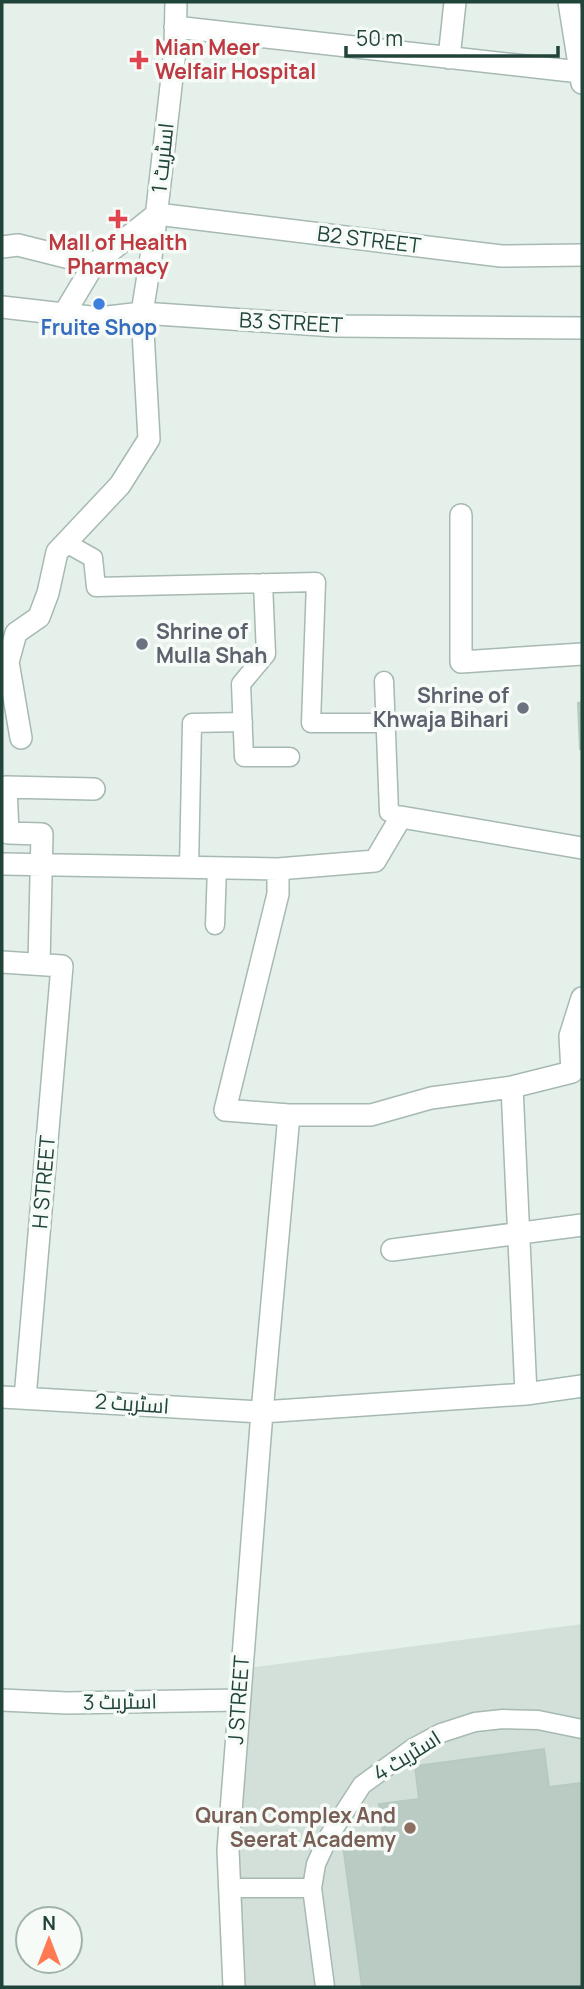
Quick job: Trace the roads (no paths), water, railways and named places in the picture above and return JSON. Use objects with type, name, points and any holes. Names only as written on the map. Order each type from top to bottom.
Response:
[{"type":"street","name":"اسٹریٹ 1","points":[[21,738],[8,662],[16,633],[38,617],[48,593],[57,552],[120,485],[149,439],[142,313],[157,214],[175,51],[176,2]]},
{"type":"street","points":[[449,58],[455,2]]},
{"type":"street","points":[[175,27],[449,58],[581,78],[569,2]]},
{"type":"street","points":[[64,314],[94,264],[157,214]]},
{"type":"street","name":"B2 STREET","points":[[157,214],[501,257],[582,255]]},
{"type":"street","points":[[2,247],[18,245],[94,264]]},
{"type":"street","name":"B3 STREET","points":[[2,307],[99,318],[142,313],[335,326],[582,328]]},
{"type":"street","points":[[461,515],[461,662],[582,654]]},
{"type":"street","points":[[2,962],[38,964],[42,834],[8,833],[6,787],[94,789]]},
{"type":"street","points":[[2,864],[278,869],[375,861],[401,817],[582,848]]},
{"type":"street","points":[[278,869],[278,894],[225,1110],[289,1115],[371,1115],[430,1098],[512,1087],[572,1072],[570,1036],[582,998]]},
{"type":"street","name":"H STREET","points":[[25,1398],[62,966],[38,964]]},
{"type":"street","points":[[512,1087],[526,1394]]},
{"type":"street","name":"J STREET","points":[[234,1987],[228,1850],[262,1412],[289,1115]]},
{"type":"street","points":[[392,1250],[582,1225]]},
{"type":"street","name":"اسٹریٹ 2","points":[[2,1397],[262,1412],[526,1394],[582,1385]]},
{"type":"street","name":"اسٹریٹ 3","points":[[2,1700],[67,1703],[239,1700]]},
{"type":"lane","points":[[66,543],[93,558],[96,587],[316,582],[311,723],[386,723]]},
{"type":"lane","points":[[263,583],[266,654],[241,684],[244,757],[290,757]]},
{"type":"lane","points":[[384,681],[389,812],[401,817]]},
{"type":"lane","points":[[189,867],[192,723],[243,722]]},
{"type":"lane","points":[[215,925],[217,868]]},
{"type":"lane","name":"اسٹریٹ 4","points":[[325,1987],[313,1888],[316,1864],[329,1836],[362,1785],[412,1748],[441,1733],[475,1722],[503,1719],[538,1720],[582,1728]]},
{"type":"lane","points":[[229,1888],[313,1888]]},
{"type":"place","name":"Mian Meer Welfair Hospital","points":[[139,60]]},
{"type":"place","name":"Mall of Health Pharmacy","points":[[118,219]]},
{"type":"place","name":"Fruite Shop","points":[[99,304]]},
{"type":"place","name":"Shrine of Mulla Shah","points":[[142,644]]},
{"type":"place","name":"Shrine of Khwaja Bihari","points":[[523,708]]},
{"type":"place","name":"Quran Complex And Seerat Academy","points":[[410,1828]]}]
